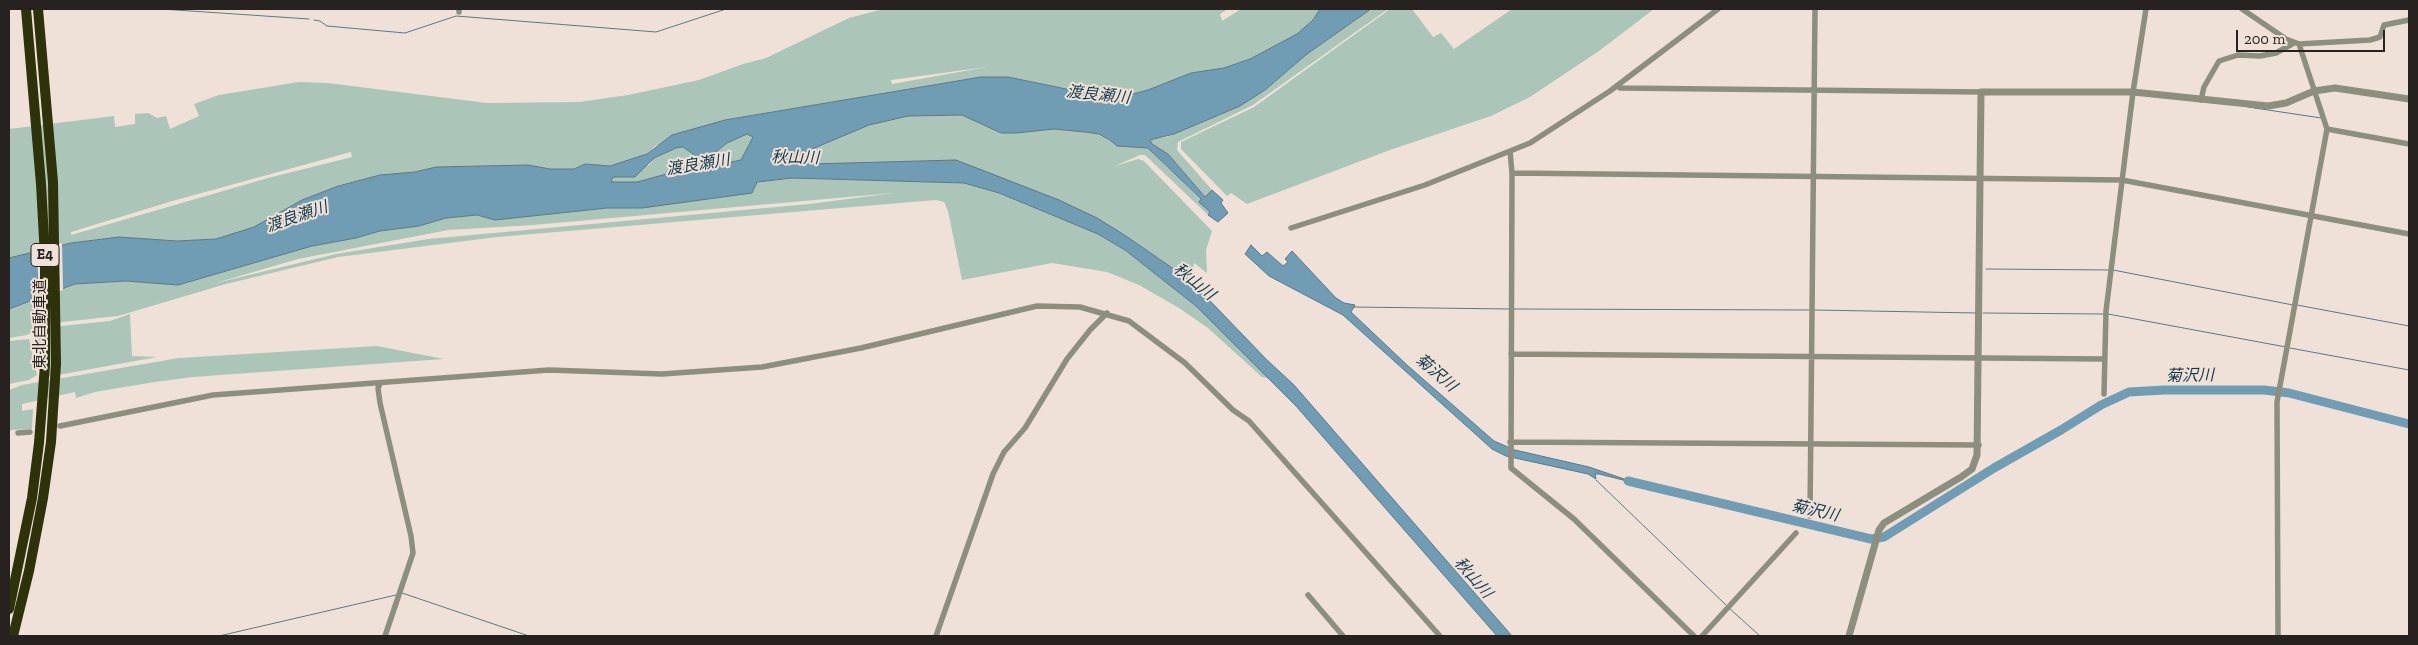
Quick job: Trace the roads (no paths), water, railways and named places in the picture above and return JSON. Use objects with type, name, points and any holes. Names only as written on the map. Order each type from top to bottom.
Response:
[{"type":"highway","name":"東北自動車道","points":[[9,609],[32,498],[42,404],[46,327],[45,257],[36,106],[26,9]]},
{"type":"highway","name":"東北自動車道","points":[[13,636],[37,536],[48,469],[54,402],[57,316],[56,256],[47,105],[38,9]]},
{"type":"street","points":[[1291,228],[1425,184],[1510,151],[1540,137],[1617,86],[1718,9]]},
{"type":"street","points":[[1810,516],[1815,9]]},
{"type":"street","points":[[2104,394],[2106,311],[2133,92],[2146,9]]},
{"type":"street","points":[[2242,9],[2286,39],[2297,43],[2370,40],[2380,37],[2384,25],[2409,20]]},
{"type":"street","points":[[2201,100],[2204,87],[2219,61],[2238,55],[2260,56],[2276,53],[2297,43]]},
{"type":"street","points":[[2278,636],[2277,400],[2327,129],[2297,43]]},
{"type":"street","points":[[1617,86],[1620,88],[2133,92],[2268,106],[2286,103],[2314,91],[2335,88],[2409,98]]},
{"type":"street","points":[[1849,636],[1879,530],[1884,522],[1972,469],[1979,446],[1981,92]]},
{"type":"street","points":[[2327,129],[2409,144]]},
{"type":"street","points":[[1510,151],[1512,173],[1510,463],[1516,473],[1574,518],[1694,636]]},
{"type":"street","points":[[1512,173],[2122,180],[2409,234]]},
{"type":"street","points":[[60,426],[213,395],[549,370],[662,374],[762,368],[861,348],[1037,306],[1080,306],[1129,321],[1185,363],[1233,410],[1249,421],[1440,636]]},
{"type":"street","points":[[936,636],[993,474],[1004,452],[1025,428],[1067,359],[1090,330],[1107,313]]},
{"type":"street","points":[[1511,354],[2104,359]]},
{"type":"street","points":[[380,384],[378,388],[380,403],[411,536],[413,553],[385,636]]},
{"type":"street","points":[[18,433],[30,432]]},
{"type":"street","points":[[1510,444],[1979,446]]},
{"type":"street","points":[[1702,636],[1796,533]]},
{"type":"street","points":[[1308,595],[1343,636]]},
{"type":"water","name":"渡良瀬川","points":[[1320,9],[1371,9],[1307,54],[1265,90],[1240,106],[1174,134],[1150,140],[1152,144],[1168,154],[1205,197],[1212,190],[1223,200],[1221,203],[1228,213],[1218,222],[1208,215],[1210,212],[1199,202],[1201,199],[1148,148],[1117,146],[1099,134],[1085,132],[1054,129],[1001,133],[962,115],[908,116],[869,125],[774,165],[956,160],[1059,200],[1097,218],[1126,236],[1191,281],[1266,359],[1294,385],[1512,636],[1497,636],[1296,406],[1196,306],[1125,250],[1098,234],[999,193],[964,183],[792,178],[757,182],[752,193],[642,208],[607,208],[495,220],[477,215],[446,218],[419,226],[380,231],[356,238],[312,246],[178,285],[126,281],[75,284],[9,309],[9,258],[71,243],[119,237],[177,241],[216,239],[254,227],[302,200],[338,186],[380,175],[415,172],[436,167],[528,165],[550,169],[574,169],[585,164],[610,166],[647,154],[672,135],[725,120],[981,77],[1008,77],[1100,96],[1129,95],[1148,90],[1191,73],[1224,68],[1250,59],[1297,34],[1313,20]],"holes":[[[747,134],[753,137],[741,160],[710,166],[698,173],[701,164],[727,143]],[[683,147],[693,154],[685,169],[637,182],[611,182],[613,177],[635,177],[654,158],[676,148]]]},
{"type":"water","points":[[1251,245],[1262,256],[1267,252],[1283,266],[1288,262],[1285,259],[1292,251],[1336,298],[1344,303],[1355,305],[1351,312],[1407,365],[1494,441],[1515,450],[1589,467],[1639,484],[1599,474],[1595,474],[1596,479],[1588,474],[1506,456],[1492,449],[1343,315],[1269,276],[1245,254]]},
{"type":"waterway","points":[[161,9],[309,19]]},
{"type":"waterway","points":[[314,20],[320,21],[327,26],[405,33],[456,16],[656,32],[726,9]]},
{"type":"waterway","points":[[2248,107],[2321,118]]},
{"type":"waterway","points":[[1986,269],[2109,270]]},
{"type":"waterway","points":[[2113,270],[2293,305]]},
{"type":"waterway","points":[[2297,305],[2409,326]]},
{"type":"waterway","points":[[1353,307],[1509,309]]},
{"type":"waterway","points":[[1513,309],[1809,310]]},
{"type":"waterway","points":[[1815,310],[1976,313]]},
{"type":"waterway","points":[[1983,313],[2104,314]]},
{"type":"waterway","points":[[2108,314],[2286,347]]},
{"type":"waterway","points":[[2290,348],[2409,370]]},
{"type":"waterway","name":"菊沢川","points":[[1628,481],[1871,539],[1884,537],[1994,468],[2101,405],[2129,392],[2264,390],[2289,393],[2409,424]]},
{"type":"waterway","points":[[1596,480],[1726,605]]},
{"type":"waterway","points":[[402,593],[529,636]]},
{"type":"waterway","points":[[219,636],[396,595]]},
{"type":"waterway","points":[[1729,608],[1760,636]]},
{"type":"water label","name":"秋山川","points":[[795,158]]},
{"type":"water label","name":"秋山川","points":[[1194,282]]},
{"type":"water label","name":"秋山川","points":[[1473,578]]}]
